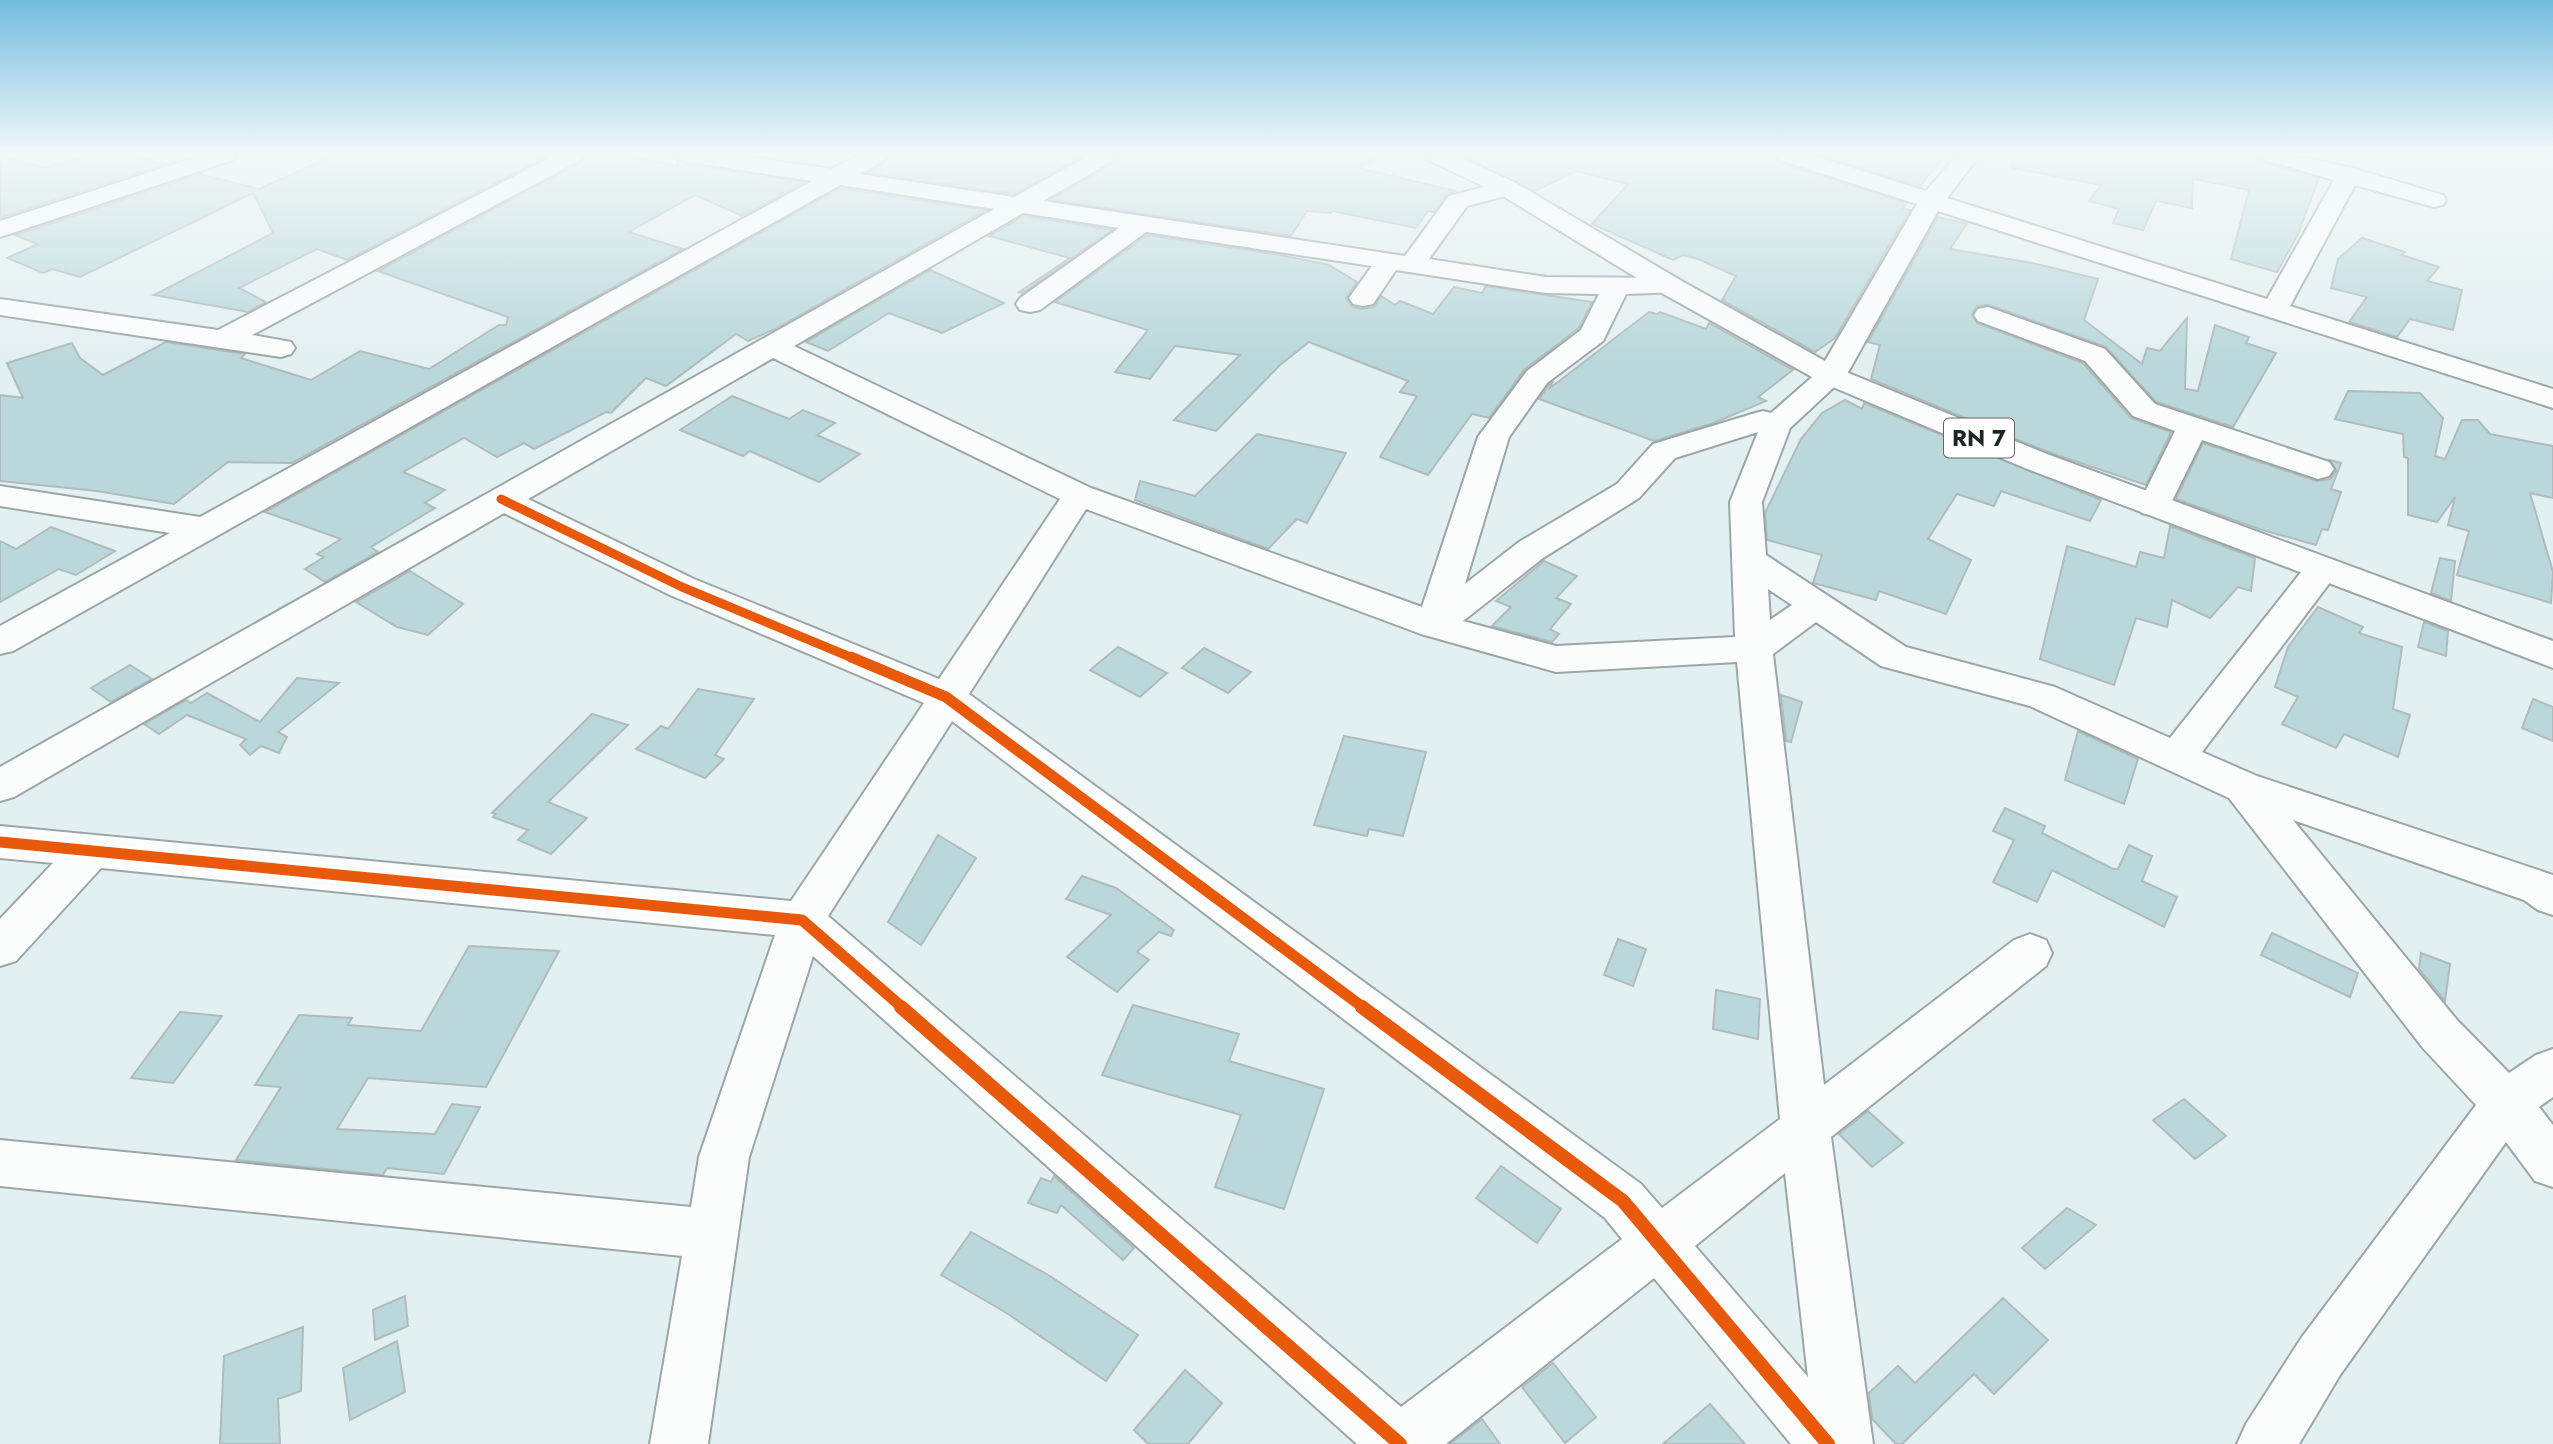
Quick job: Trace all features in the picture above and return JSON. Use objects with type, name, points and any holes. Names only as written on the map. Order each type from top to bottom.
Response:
[{"type":"street","points":[[0,229],[20,222]]},
{"type":"street","points":[[223,339],[444,222]]},
{"type":"street","points":[[0,642],[755,222]]},
{"type":"street","points":[[0,786],[987,222]]},
{"type":"street","points":[[1138,222],[1546,285],[1670,286]]},
{"type":"street","points":[[1363,298],[1438,222]]},
{"type":"street","name":"RN 7","points":[[1564,222],[1670,286],[1831,376],[2036,461],[2553,655]]},
{"type":"street","points":[[1844,1444],[1805,1128],[1755,649],[1746,502],[1776,424],[1831,376],[1919,222]]},
{"type":"street","points":[[1999,222],[2553,399]]},
{"type":"street","points":[[2274,309],[2322,222]]},
{"type":"street","points":[[1030,304],[1142,223]]},
{"type":"street","points":[[1434,625],[1494,437],[1537,377],[1593,335],[1617,285]]},
{"type":"street","points":[[0,307],[281,348]]},
{"type":"street","points":[[1988,315],[2095,355],[2144,410],[2318,469]]},
{"type":"street","points":[[772,345],[1079,495],[1434,625],[1556,659],[1755,649],[1816,605]]},
{"type":"street","points":[[1434,625],[1531,550],[1628,491],[1664,451],[1763,420],[1776,424]]},
{"type":"street","points":[[2154,506],[2192,428]]},
{"type":"street","points":[[679,1444],[724,1157],[802,920],[1079,495]]},
{"type":"street","points":[[0,496],[206,528]]},
{"type":"street","points":[[501,499],[682,587],[946,697],[1623,1201],[1828,1444]]},
{"type":"street","points":[[1463,537],[1531,550]]},
{"type":"street","points":[[1749,560],[1894,657],[2042,696],[2243,787],[2539,888],[2553,898]]},
{"type":"street","points":[[2177,757],[2322,569]]},
{"type":"street","points":[[2243,787],[2440,1034],[2506,1103],[2553,1164]]},
{"type":"street","points":[[0,842],[802,920],[1400,1444],[2031,953]]},
{"type":"street","points":[[0,948],[91,851]]},
{"type":"street","points":[[2266,1444],[2321,1356],[2506,1103],[2553,1070]]},
{"type":"street","points":[[0,1163],[712,1234]]},
{"type":"building","points":[[53,222],[192,222],[80,277],[52,269],[43,273],[7,258],[38,244],[15,235]]},
{"type":"building","points":[[268,222],[420,222],[347,260],[317,249],[239,288],[266,302],[248,312],[154,295],[273,233]]},
{"type":"building","points":[[469,222],[646,222],[629,232],[683,249],[292,463],[228,462],[174,504],[97,491],[0,481],[0,395],[23,398],[7,363],[72,343],[80,358],[103,375],[166,342],[245,354],[241,358],[311,380],[360,351],[429,369],[499,325],[506,325],[508,317],[378,271]]},
{"type":"building","points":[[779,222],[964,222],[775,329],[748,341],[736,334],[666,386],[646,378],[611,413],[606,412],[534,449],[524,443],[497,457],[464,438],[403,472],[445,490],[425,503],[435,508],[371,547],[378,552],[325,582],[305,569],[324,557],[317,554],[341,539],[265,512]]},
{"type":"building","points":[[1013,222],[1064,222],[1112,230],[1023,293],[1019,292],[1070,258],[989,236]]},
{"type":"building","points":[[1200,222],[1300,222],[1291,236]]},
{"type":"building","points":[[1388,222],[1420,222],[1416,228]]},
{"type":"building","points":[[1903,222],[1835,338],[1815,352],[1722,300],[1736,276],[1683,255],[1673,260],[1592,224]]},
{"type":"building","points":[[1935,222],[1960,222],[1967,224],[1950,249],[2032,263],[2098,279],[2084,320],[2142,364],[2147,348],[2160,351],[2187,318],[2185,389],[2198,391],[2215,325],[2249,337],[2246,343],[2276,353],[2233,427],[2156,402],[2106,347],[1989,305],[1977,306],[1972,314],[1977,323],[2083,363],[2131,418],[2171,432],[2146,485],[2048,452],[1871,379],[1880,345],[1868,342]]},
{"type":"building","points":[[2113,222],[2146,222],[2143,230]]},
{"type":"building","points":[[2241,222],[2302,222],[2277,272],[2231,259]]},
{"type":"building","points":[[1147,235],[1329,265],[1357,282],[1346,298],[1352,307],[1362,309],[1374,307],[1381,296],[1395,305],[1400,301],[1433,314],[1454,287],[1482,293],[1486,286],[1592,302],[1579,328],[1525,369],[1489,418],[1472,414],[1428,475],[1380,457],[1417,396],[1400,392],[1408,381],[1309,342],[1280,365],[1216,431],[1174,420],[1240,355],[1175,346],[1150,379],[1115,372],[1148,330],[1055,302]]},
{"type":"building","points":[[2362,238],[2439,267],[2427,281],[2462,290],[2453,330],[2410,319],[2397,337],[2349,322],[2367,297],[2331,288],[2338,259]]},
{"type":"building","points":[[930,270],[1004,303],[942,333],[889,313],[828,351],[806,342]]},
{"type":"building","points":[[1649,312],[1660,312],[1706,329],[1709,323],[1793,370],[1758,397],[1766,401],[1711,424],[1654,441],[1539,399],[1553,381],[1550,388]]},
{"type":"building","points":[[2348,391],[2420,393],[2443,418],[2435,456],[2445,459],[2462,420],[2478,420],[2490,434],[2553,446],[2553,498],[2530,493],[2553,572],[2551,603],[2457,575],[2469,531],[2448,525],[2455,497],[2437,522],[2408,515],[2408,458],[2404,457],[2403,434],[2335,419]]},
{"type":"building","points":[[732,396],[789,419],[803,410],[835,423],[817,435],[860,454],[819,482],[750,451],[743,456],[680,430]]},
{"type":"building","points":[[1845,400],[1862,409],[1864,403],[2101,500],[2090,521],[2001,491],[1994,506],[1957,494],[1928,539],[1971,560],[1946,614],[1879,591],[1876,600],[1813,583],[1822,555],[1767,540],[1765,513],[1801,439],[1822,413]]},
{"type":"building","points":[[1257,434],[1346,453],[1307,523],[1297,519],[1268,549],[1135,500],[1140,481],[1195,496]]},
{"type":"building","points":[[2203,443],[2317,481],[2330,479],[2336,471],[2330,460],[2341,463],[2331,489],[2341,492],[2328,530],[2322,529],[2316,545],[2259,529],[2176,499]]},
{"type":"building","points":[[2170,526],[2255,558],[2251,591],[2238,587],[2210,618],[2172,600],[2167,627],[2136,618],[2114,685],[2040,659],[2067,546],[2136,567],[2140,552],[2164,558]]},
{"type":"building","points":[[51,527],[115,551],[76,575],[59,569],[0,602],[0,541],[16,549]]},
{"type":"building","points":[[2440,558],[2455,561],[2451,601],[2431,593]]},
{"type":"building","points":[[1544,561],[1577,576],[1556,598],[1571,604],[1550,629],[1559,634],[1552,642],[1492,626],[1511,607],[1496,601]]},
{"type":"building","points":[[410,571],[463,604],[428,635],[397,627],[356,602]]},
{"type":"building","points":[[2318,607],[2363,627],[2359,633],[2402,647],[2393,709],[2410,715],[2398,757],[2344,734],[2336,748],[2282,724],[2298,697],[2275,687],[2288,647]]},
{"type":"building","points":[[2424,622],[2448,631],[2446,656],[2418,647]]},
{"type":"building","points":[[1118,647],[1167,673],[1140,697],[1090,670]]},
{"type":"building","points":[[1204,648],[1251,672],[1228,693],[1182,668]]},
{"type":"building","points":[[130,665],[152,679],[111,702],[91,688]]},
{"type":"building","points":[[297,678],[339,683],[278,732],[287,737],[279,753],[261,746],[250,755],[240,745],[246,739],[187,715],[159,734],[144,724],[186,700],[191,703],[207,693],[260,722]]},
{"type":"building","points":[[698,689],[754,699],[715,755],[724,759],[705,778],[636,749],[661,726],[668,729]]},
{"type":"building","points":[[1781,695],[1802,702],[1791,742],[1786,741]]},
{"type":"building","points":[[2533,699],[2553,707],[2553,741],[2522,728]]},
{"type":"building","points":[[592,714],[628,725],[548,802],[587,818],[551,854],[518,840],[528,830],[493,817],[496,814],[492,813]]},
{"type":"building","points":[[2078,731],[2138,759],[2124,804],[2065,780]]},
{"type":"building","points":[[1344,736],[1426,752],[1403,836],[1369,829],[1367,836],[1314,825]]},
{"type":"building","points":[[2005,808],[2045,826],[2042,833],[2113,869],[2118,869],[2129,845],[2152,856],[2142,881],[2177,897],[2164,927],[2052,870],[2037,902],[1993,882],[2014,840],[1993,831]]},
{"type":"building","points":[[938,835],[976,858],[921,945],[888,922]]},
{"type":"building","points":[[1082,876],[1116,888],[1174,930],[1171,936],[1159,932],[1137,952],[1149,960],[1117,992],[1067,957],[1111,915],[1066,899]]},
{"type":"building","points":[[2272,933],[2358,973],[2350,997],[2261,955]]},
{"type":"building","points":[[1618,939],[1646,949],[1633,986],[1604,975]]},
{"type":"building","points":[[469,946],[559,951],[486,1087],[368,1078],[337,1129],[435,1134],[452,1104],[480,1107],[444,1174],[387,1168],[383,1175],[236,1160],[281,1087],[255,1085],[299,1015],[352,1018],[348,1025],[421,1031]]},
{"type":"building","points":[[2421,953],[2450,964],[2445,1001],[2419,969]]},
{"type":"building","points":[[1716,990],[1760,999],[1758,1039],[1713,1029]]},
{"type":"building","points":[[1133,1005],[1239,1034],[1229,1061],[1324,1089],[1284,1209],[1215,1187],[1241,1115],[1102,1075]]},
{"type":"building","points":[[180,1012],[222,1016],[173,1083],[131,1078]]},
{"type":"building","points":[[2184,1099],[2226,1136],[2195,1159],[2153,1120]]},
{"type":"building","points":[[1868,1111],[1903,1143],[1872,1167],[1839,1134]]},
{"type":"building","points":[[1501,1166],[1561,1209],[1537,1243],[1476,1198]]},
{"type":"building","points":[[1054,1176],[1134,1248],[1123,1260],[1061,1205],[1057,1213],[1028,1203],[1041,1178],[1051,1182]]},
{"type":"building","points":[[2067,1208],[2096,1225],[2045,1269],[2022,1248]]},
{"type":"building","points":[[971,1232],[1050,1276],[1138,1335],[1106,1381],[1005,1312],[941,1275]]},
{"type":"building","points":[[405,1296],[408,1326],[375,1340],[373,1310]]},
{"type":"building","points":[[2003,1298],[2048,1340],[1994,1394],[1974,1374],[1902,1444],[1896,1444],[1872,1419],[1869,1393],[1898,1366],[1915,1383]]},
{"type":"building","points":[[303,1327],[301,1391],[278,1399],[280,1444],[220,1444],[224,1356]]},
{"type":"building","points":[[397,1341],[405,1392],[350,1420],[343,1368]]},
{"type":"building","points":[[1553,1363],[1596,1417],[1565,1443],[1522,1387]]},
{"type":"building","points":[[1185,1370],[1222,1403],[1188,1444],[1148,1444],[1134,1430]]},
{"type":"building","points":[[1710,1404],[1745,1444],[1663,1444]]},
{"type":"building","points":[[1482,1419],[1500,1444],[1450,1444]]},
{"type":"cycle path","points":[[501,499],[682,587],[946,697],[1623,1201],[1828,1444]]},
{"type":"cycle path","points":[[0,842],[802,920],[1400,1444]]}]
